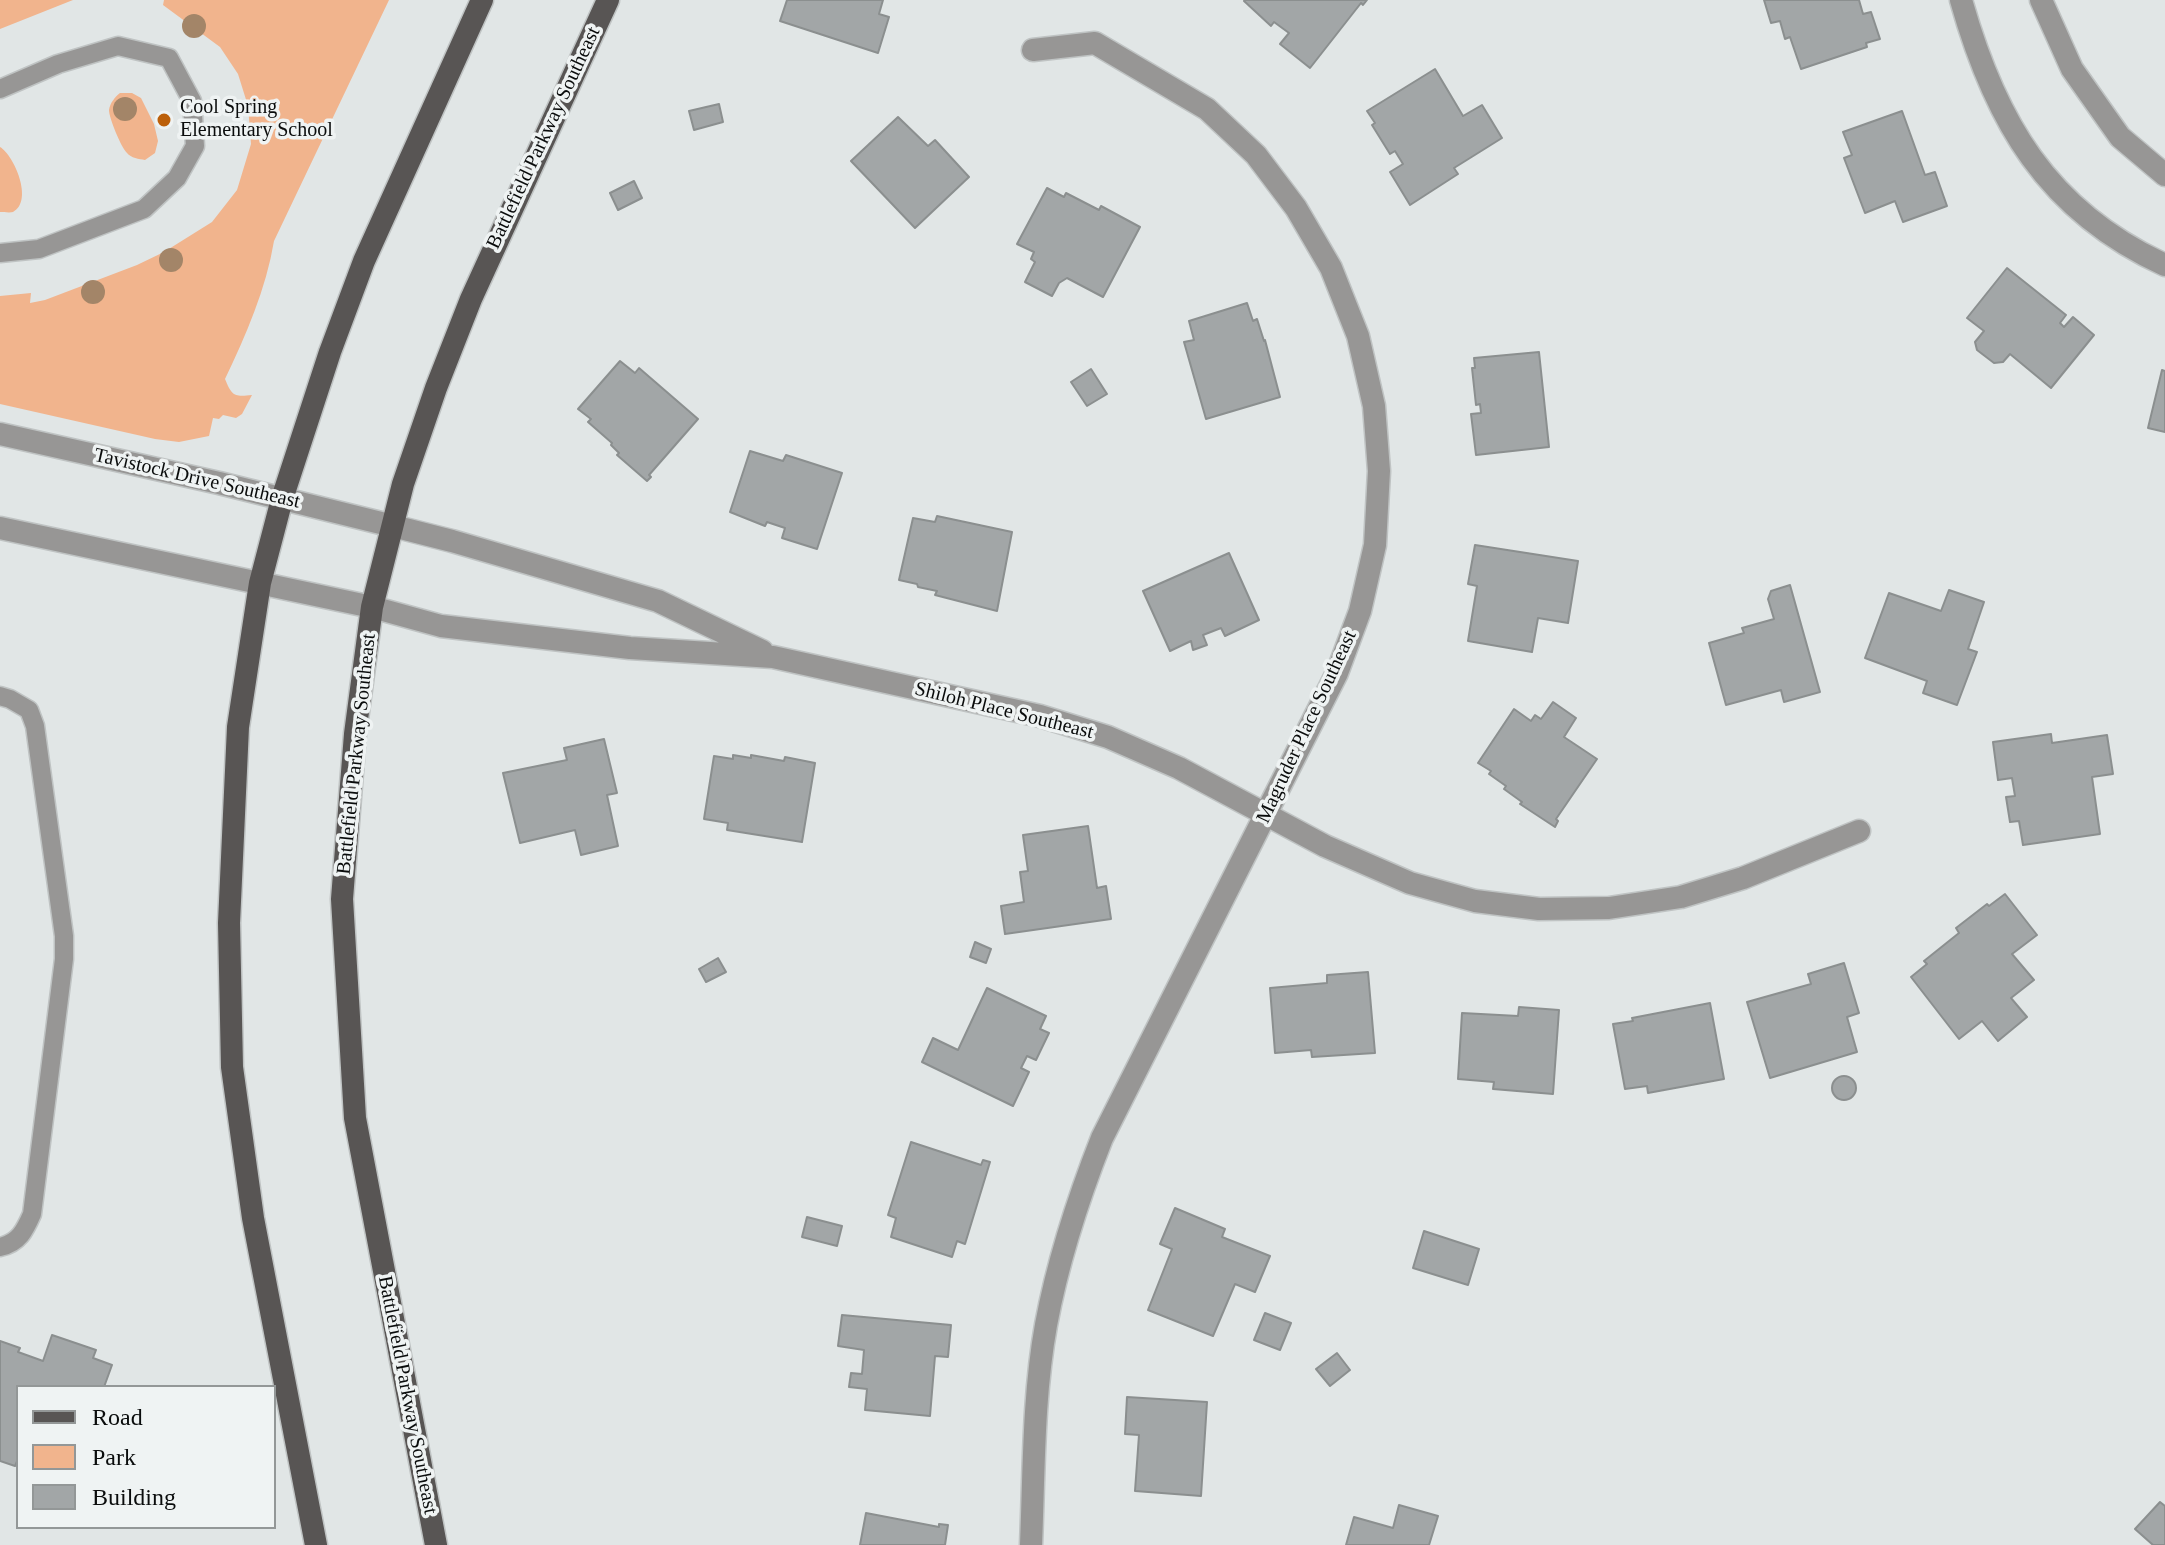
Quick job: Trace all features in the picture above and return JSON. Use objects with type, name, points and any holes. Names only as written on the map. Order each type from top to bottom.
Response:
[{"type":"main road","points":[[316,1545],[253,1218],[232,1067],[229,923],[238,727],[260,583],[282,499],[330,352],[364,261],[482,0]]},
{"type":"main road","name":"Battlefield Parkway Southeast","points":[[436,1545],[355,1118],[342,899],[355,734],[372,607],[403,484],[436,388],[471,299],[608,0]]},
{"type":"street","points":[[1961,0],[1986,76],[2012,129],[2038,167],[2072,205],[2104,231],[2165,265]]},
{"type":"street","points":[[1976,0],[1986,76]]},
{"type":"street","points":[[2041,0],[2072,69],[2120,137],[2165,175]]},
{"type":"street","name":"Magruder Place Southeast","points":[[1031,1545],[1036,1409],[1045,1327],[1060,1256],[1079,1196],[1102,1138],[1337,673],[1360,611],[1375,545],[1379,471],[1374,406],[1358,336],[1331,268],[1296,208],[1256,155],[1207,109],[1095,43],[1033,50]]},
{"type":"street","name":"Tavistock Drive Southeast","points":[[0,434],[393,526]]},
{"type":"street","name":"Shiloh Place Southeast","points":[[393,526],[658,601],[773,657]]},
{"type":"street","points":[[0,528],[372,607]]},
{"type":"street","name":"Shiloh Place Southeast","points":[[372,607],[441,626],[630,648],[773,657],[1040,716],[1108,737],[1179,768],[1325,846],[1410,883],[1475,901],[1539,909],[1609,908],[1681,897],[1743,878],[1859,831]]},
{"type":"lane","points":[[0,89],[58,64],[118,46],[169,58],[192,101],[195,146],[177,178],[144,209],[39,249],[0,253]]},
{"type":"lane","points":[[0,696],[29,710],[35,726],[64,936],[64,959],[32,1214],[24,1233],[0,1247]]},
{"type":"green space","points":[[0,0],[73,0],[0,29]]},
{"type":"green space","points":[[164,0],[389,0],[274,241],[254,312],[225,379],[234,394],[252,395],[242,414],[236,418],[223,415],[219,419],[213,418],[209,436],[179,442],[0,404],[0,296],[31,293],[30,303],[45,300],[137,265],[212,222],[237,190],[251,144],[248,106],[238,74],[220,47],[163,5]]},
{"type":"green space","points":[[120,93],[132,93],[141,98],[154,124],[158,141],[155,153],[145,160],[127,153],[113,126],[110,105]]},
{"type":"green space","points":[[0,147],[11,159],[20,178],[22,198],[12,212],[0,212]]},
{"type":"building","points":[[787,0],[883,0],[879,14],[889,17],[878,53],[780,21]]},
{"type":"building","points":[[1245,0],[1367,0],[1363,5],[1361,3],[1310,68],[1280,44],[1289,33],[1274,22],[1271,26]]},
{"type":"building","points":[[1764,0],[1859,0],[1863,14],[1871,12],[1880,39],[1866,43],[1867,47],[1801,69],[1790,37],[1785,39],[1780,21],[1771,23]]},
{"type":"building","points":[[1435,69],[1463,116],[1482,105],[1502,138],[1454,168],[1458,174],[1410,205],[1390,172],[1403,164],[1395,151],[1390,154],[1367,111]]},
{"type":"building","points":[[719,104],[723,122],[694,130],[689,111]]},
{"type":"building","points":[[1902,111],[1925,175],[1935,172],[1947,206],[1903,222],[1895,201],[1865,213],[1844,158],[1852,155],[1843,132]]},
{"type":"building","points":[[898,117],[928,146],[935,140],[969,177],[915,228],[851,161]]},
{"type":"building","points":[[634,181],[642,198],[618,210],[610,193]]},
{"type":"building","points":[[1047,188],[1064,197],[1066,193],[1099,210],[1101,206],[1140,227],[1103,297],[1067,278],[1059,283],[1052,296],[1025,282],[1035,262],[1031,259],[1034,252],[1017,244]]},
{"type":"building","points":[[2007,268],[2066,315],[2060,323],[2064,327],[2073,317],[2094,335],[2051,388],[2010,354],[2003,362],[1994,363],[1977,350],[1975,342],[1984,331],[1967,318]]},
{"type":"building","points":[[1247,303],[1253,321],[1257,319],[1265,340],[1280,397],[1206,419],[1184,342],[1194,340],[1189,321]]},
{"type":"building","points":[[1539,352],[1549,447],[1476,455],[1471,414],[1481,413],[1480,404],[1476,405],[1472,368],[1475,368],[1474,358]]},
{"type":"building","points":[[620,361],[635,373],[639,368],[698,419],[647,481],[617,455],[619,453],[612,443],[578,409]]},
{"type":"building","points":[[1091,369],[1107,394],[1087,406],[1071,382]]},
{"type":"building","points":[[2162,370],[2165,371],[2165,432],[2148,428]]},
{"type":"building","points":[[750,451],[783,461],[786,455],[842,473],[817,549],[782,538],[785,528],[767,522],[765,526],[730,512]]},
{"type":"building","points":[[937,516],[1012,532],[997,611],[935,595],[937,591],[899,580],[913,518],[935,522]]},
{"type":"building","points":[[1475,545],[1578,561],[1568,623],[1538,618],[1532,652],[1468,641],[1477,586],[1468,584]]},
{"type":"building","points":[[1229,553],[1259,620],[1225,636],[1221,628],[1203,635],[1207,645],[1193,650],[1191,641],[1170,651],[1143,591]]},
{"type":"building","points":[[1790,585],[1820,692],[1784,702],[1781,690],[1726,705],[1709,643],[1744,633],[1742,628],[1774,619],[1768,599],[1771,591]]},
{"type":"building","points":[[1949,590],[1984,602],[1968,649],[1977,652],[1957,705],[1923,693],[1927,681],[1865,658],[1889,593],[1941,611]]},
{"type":"building","points":[[1553,702],[1576,718],[1564,737],[1597,759],[1556,819],[1555,827],[1520,804],[1522,802],[1504,789],[1506,786],[1489,774],[1491,771],[1478,763],[1514,709],[1531,721],[1535,715],[1541,719]]},
{"type":"building","points":[[2051,734],[2052,743],[2107,735],[2113,774],[2092,777],[2100,834],[2023,845],[2019,821],[2010,822],[2006,797],[2015,796],[2012,778],[1998,780],[1993,742]]},
{"type":"building","points":[[604,739],[617,793],[607,795],[618,846],[581,855],[575,830],[520,843],[503,773],[567,760],[564,748]]},
{"type":"building","points":[[733,755],[784,761],[785,757],[815,763],[802,842],[727,830],[728,823],[704,819],[714,756],[733,759]]},
{"type":"building","points":[[1088,826],[1097,888],[1106,886],[1111,919],[1005,934],[1001,906],[1024,902],[1020,872],[1028,871],[1023,835]]},
{"type":"building","points":[[2005,894],[2037,935],[2012,954],[2034,980],[2011,998],[2027,1017],[1998,1041],[1982,1021],[1959,1039],[1911,977],[1927,964],[1924,961],[1959,933],[1956,928]]},
{"type":"building","points":[[975,942],[991,949],[986,963],[970,957]]},
{"type":"building","points":[[718,958],[726,972],[706,982],[699,969]]},
{"type":"building","points":[[1844,963],[1859,1013],[1847,1017],[1857,1052],[1770,1078],[1747,1002],[1811,984],[1808,974]]},
{"type":"building","points":[[1368,972],[1375,1053],[1312,1057],[1311,1050],[1275,1053],[1270,988],[1327,983],[1327,975]]},
{"type":"building","points":[[987,988],[1046,1016],[1040,1029],[1049,1033],[1036,1060],[1027,1056],[1021,1068],[1029,1072],[1013,1106],[922,1062],[933,1038],[958,1050]]},
{"type":"building","points":[[1710,1003],[1724,1079],[1648,1093],[1647,1086],[1625,1089],[1613,1024]]},
{"type":"building","points":[[1519,1007],[1559,1010],[1553,1094],[1493,1089],[1494,1082],[1458,1079],[1462,1013],[1518,1016]]},
{"type":"building","points":[[1839,1076],[1849,1076],[1856,1083],[1856,1093],[1849,1100],[1839,1100],[1832,1093],[1832,1083]]},
{"type":"building","points":[[911,1142],[981,1165],[983,1160],[990,1162],[965,1244],[957,1241],[952,1257],[891,1237],[896,1218],[888,1215]]},
{"type":"building","points":[[1175,1208],[1225,1229],[1222,1237],[1270,1256],[1255,1292],[1235,1284],[1213,1336],[1148,1310],[1172,1249],[1160,1244]]},
{"type":"building","points":[[807,1217],[842,1226],[837,1246],[802,1237]]},
{"type":"building","points":[[1424,1231],[1479,1249],[1468,1285],[1413,1268]]},
{"type":"building","points":[[1265,1313],[1291,1323],[1280,1350],[1254,1340]]},
{"type":"building","points":[[842,1315],[951,1325],[948,1357],[935,1356],[930,1416],[865,1410],[867,1389],[849,1387],[851,1373],[862,1374],[864,1350],[838,1346]]},
{"type":"building","points":[[52,1335],[96,1350],[93,1358],[112,1365],[105,1385],[16,1385],[16,1464],[15,1466],[0,1461],[0,1341],[43,1361]]},
{"type":"building","points":[[1337,1353],[1350,1370],[1330,1386],[1316,1369]]},
{"type":"building","points":[[1127,1397],[1207,1402],[1201,1496],[1135,1491],[1139,1435],[1125,1434]]},
{"type":"building","points":[[2160,1502],[2165,1506],[2165,1545],[2153,1545],[2135,1529]]},
{"type":"building","points":[[1399,1505],[1438,1516],[1429,1545],[1346,1545],[1354,1517],[1393,1528]]},
{"type":"building","points":[[866,1513],[939,1527],[939,1524],[948,1525],[945,1545],[860,1545]]},
{"type":"place","name":"Cool Spring Elementary School","points":[[164,120]]}]
